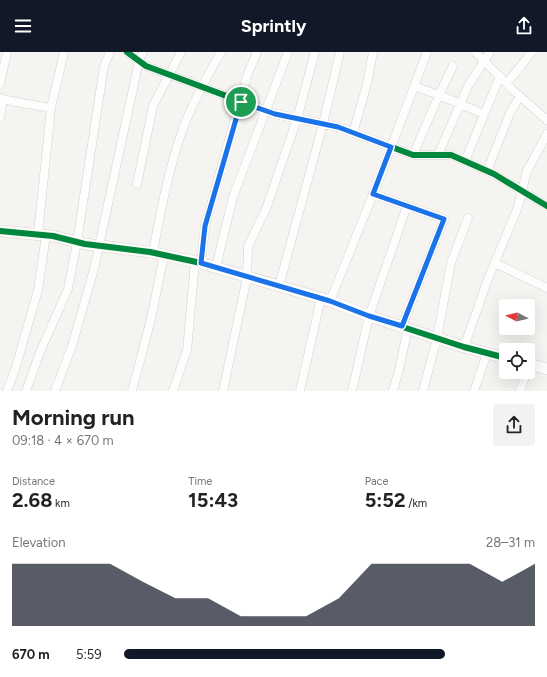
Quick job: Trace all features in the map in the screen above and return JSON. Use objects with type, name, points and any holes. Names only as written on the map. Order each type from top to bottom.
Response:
[{"type":"street","points":[[0,84],[7,52]]},
{"type":"street","points":[[7,391],[15,370],[38,290],[51,108],[64,52]]},
{"type":"street","points":[[26,391],[40,352],[68,289],[77,242],[104,66],[110,52]]},
{"type":"street","points":[[127,52],[146,66],[266,111],[296,119],[338,127],[413,155],[451,155],[487,171],[522,190],[547,206]]},
{"type":"street","points":[[55,391],[72,346],[100,246],[139,61],[143,52]]},
{"type":"street","points":[[136,184],[153,106],[181,52]]},
{"type":"street","points":[[132,391],[151,319],[162,207],[181,134],[201,87],[221,52]]},
{"type":"street","points":[[173,391],[187,350],[198,262],[205,226],[248,76],[257,52]]},
{"type":"street","points":[[216,267],[233,197],[288,52]]},
{"type":"street","points":[[223,391],[247,277],[248,246],[266,209],[296,119],[315,52]]},
{"type":"street","points":[[279,286],[323,124],[340,52]]},
{"type":"street","points":[[353,133],[367,84],[373,52]]},
{"type":"street","points":[[300,391],[326,300],[373,194],[427,52]]},
{"type":"street","points":[[475,52],[547,120]]},
{"type":"street","points":[[438,155],[468,86],[490,52]]},
{"type":"street","points":[[507,83],[532,52]]},
{"type":"street","points":[[413,155],[439,94],[453,66]]},
{"type":"street","points":[[465,161],[500,76]]},
{"type":"street","points":[[414,86],[439,94],[484,114]]},
{"type":"street","points":[[487,171],[510,113],[520,96]]},
{"type":"street","points":[[0,117],[1,98],[51,108]]},
{"type":"street","points":[[464,347],[495,263],[518,207],[527,171],[547,134]]},
{"type":"street","points":[[373,194],[444,219],[405,327],[399,370],[393,391]]},
{"type":"street","points":[[352,391],[369,316],[408,206]]},
{"type":"street","points":[[423,391],[437,338],[450,263],[468,218]]},
{"type":"street","points":[[0,231],[53,236],[77,242],[158,254],[198,262],[326,300],[369,316],[464,347],[499,356]]},
{"type":"street","points":[[495,263],[547,288]]},
{"type":"street","points":[[474,391],[487,353]]},
{"type":"street","points":[[535,368],[547,369]]},
{"type":"street","points":[[520,391],[524,379]]},
{"type":"cycle path","points":[[127,52],[146,66],[275,114],[338,127],[413,155],[451,155],[494,174],[547,206]]},
{"type":"cycle path","points":[[0,231],[53,236],[85,244],[150,252],[201,263],[330,301],[369,316],[464,347],[499,356]]},
{"type":"route","points":[[241,102],[275,114],[338,127],[391,147],[373,194],[444,219],[402,326],[369,316],[330,301],[201,263],[205,226],[241,102]]}]
